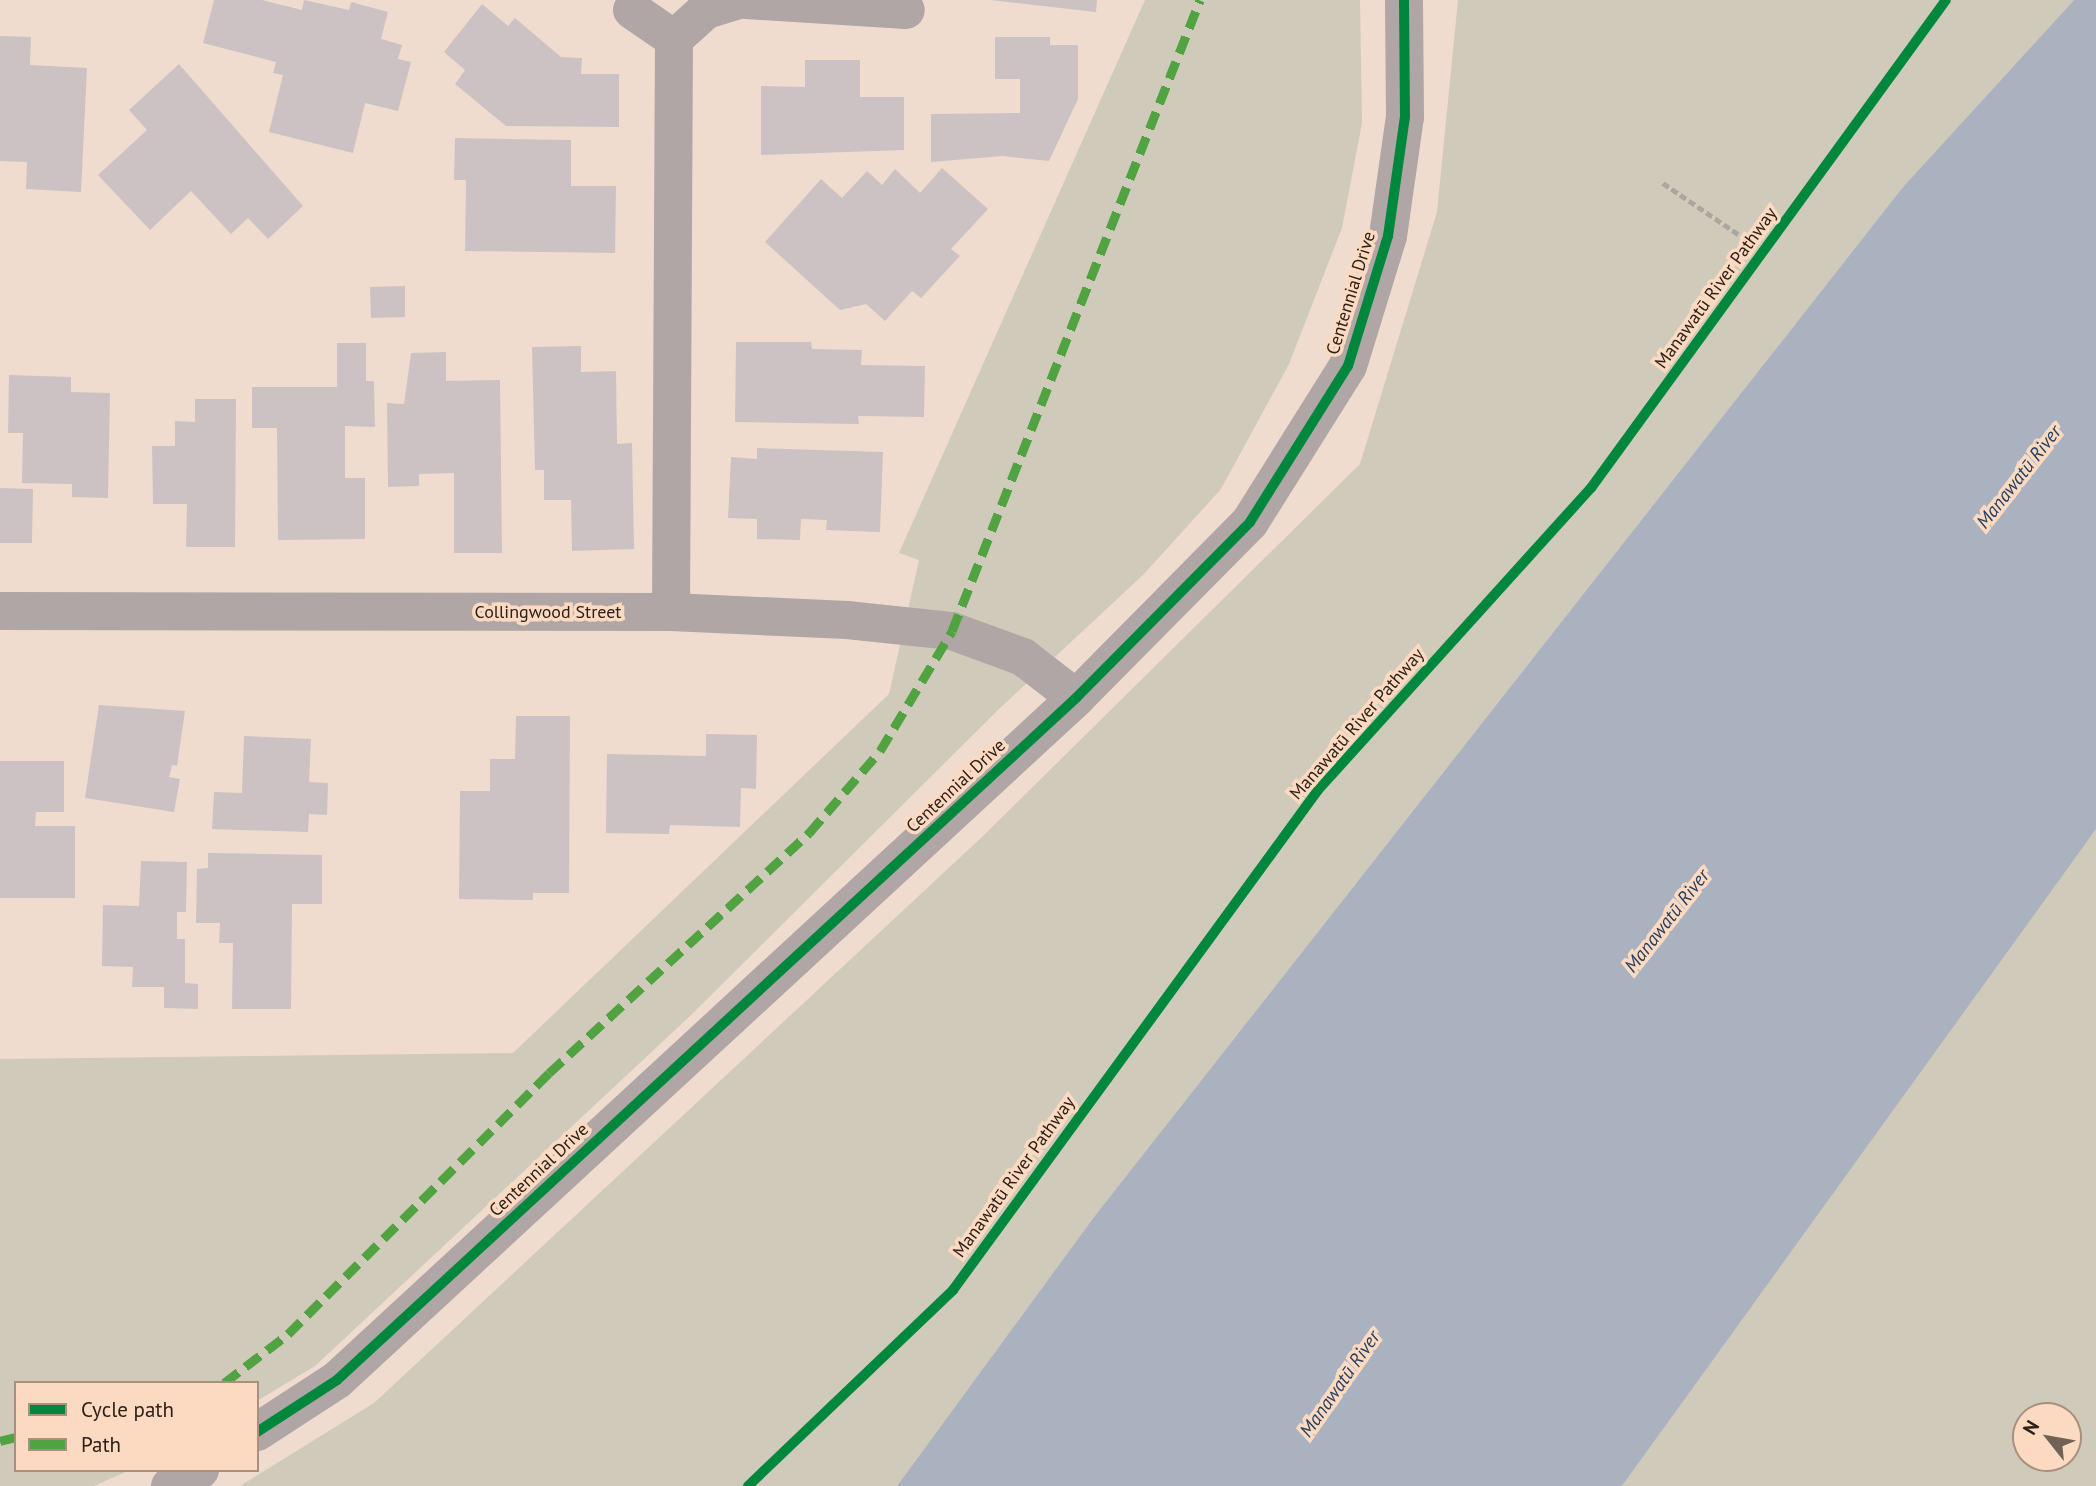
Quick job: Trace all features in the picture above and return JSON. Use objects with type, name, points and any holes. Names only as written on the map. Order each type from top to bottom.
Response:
[{"type":"street","points":[[671,612],[674,39],[706,10],[739,0]]},
{"type":"street","points":[[746,0],[905,10]]},
{"type":"street","name":"Centennial Drive","points":[[259,1431],[337,1380],[1076,698],[1250,523],[1348,366],[1388,236],[1405,117],[1404,0]]},
{"type":"street","points":[[632,10],[674,39]]},
{"type":"street","name":"Collingwood Street","points":[[0,611],[671,612],[952,631],[1023,656],[1076,698]]},
{"type":"street","points":[[170,1486],[197,1472]]},
{"type":"path","points":[[1663,183],[1741,236]]},
{"type":"shaded area","points":[[1145,0],[1360,0],[1362,123],[1342,228],[1289,364],[1221,489],[1144,574],[998,710],[689,1017],[315,1366],[259,1400],[259,1381],[14,1381],[14,1472],[126,1472],[94,1486],[0,1486],[0,1059],[513,1053],[889,694],[919,560],[899,553]]},
{"type":"shaded area","points":[[1458,0],[2074,0],[1903,187],[1094,1217],[897,1486],[240,1486],[374,1403],[982,837],[1360,464],[1437,212]]},
{"type":"shaded area","points":[[2096,829],[2096,1486],[1622,1486],[2040,902]]},
{"type":"water","name":"Manawatū River","points":[[2074,0],[2096,0],[2096,829],[1622,1486],[897,1486],[1094,1217],[1903,187]]},
{"type":"building","points":[[214,0],[262,0],[302,10],[304,0],[349,10],[351,2],[388,12],[381,39],[402,45],[398,59],[411,62],[398,111],[365,103],[353,153],[269,132],[283,75],[273,73],[276,62],[203,43]]},
{"type":"building","points":[[990,0],[1097,0],[1096,12]]},
{"type":"building","points":[[482,4],[508,26],[515,18],[561,57],[582,58],[581,74],[619,74],[619,127],[506,126],[455,84],[465,70],[444,52]]},
{"type":"building","points":[[0,36],[31,37],[30,65],[87,68],[81,192],[26,189],[27,162],[0,161]]},
{"type":"building","points":[[995,37],[1050,37],[1050,45],[1078,45],[1078,99],[1049,161],[1003,156],[931,162],[931,114],[1020,113],[1020,79],[995,79]]},
{"type":"building","points":[[805,60],[860,60],[860,97],[904,97],[904,150],[761,155],[761,86],[805,87]]},
{"type":"building","points":[[179,64],[303,206],[268,239],[248,218],[231,234],[191,191],[150,230],[98,175],[147,130],[129,110]]},
{"type":"building","points":[[455,138],[571,140],[571,186],[616,186],[615,253],[465,251],[466,180],[454,180]]},
{"type":"building","points":[[942,168],[988,209],[951,249],[960,256],[921,298],[912,291],[885,321],[866,304],[840,310],[765,242],[821,179],[842,198],[867,171],[882,185],[895,169],[920,193]]},
{"type":"building","points":[[1749,233],[1756,236],[1759,243],[1756,250],[1749,253],[1742,250],[1739,243],[1742,236]]},
{"type":"building","points":[[405,286],[405,317],[371,318],[370,287]]},
{"type":"building","points":[[736,342],[811,342],[812,349],[862,350],[861,365],[925,366],[924,417],[858,416],[859,424],[735,422]]},
{"type":"building","points":[[337,343],[366,343],[366,381],[374,381],[375,427],[345,426],[345,478],[365,478],[365,539],[278,540],[277,428],[252,428],[252,387],[337,387]]},
{"type":"building","points":[[581,346],[581,372],[616,371],[617,444],[632,443],[634,549],[572,551],[571,500],[544,500],[544,470],[535,470],[532,347]]},
{"type":"building","points":[[446,352],[446,381],[500,380],[502,553],[454,553],[454,473],[419,474],[419,486],[388,487],[387,403],[404,404],[411,353]]},
{"type":"building","points":[[9,375],[71,377],[71,392],[110,393],[108,498],[72,497],[72,484],[22,483],[23,433],[8,433]]},
{"type":"building","points":[[195,399],[236,399],[235,547],[186,547],[187,504],[153,504],[152,446],[175,446],[175,421],[195,422]]},
{"type":"building","points":[[757,448],[883,452],[880,532],[826,530],[827,520],[801,519],[800,540],[757,539],[757,519],[728,518],[731,457],[757,459]]},
{"type":"building","points":[[0,488],[33,489],[32,543],[0,543]]},
{"type":"building","points":[[99,705],[185,711],[177,766],[172,765],[169,777],[180,779],[174,812],[85,798]]},
{"type":"building","points":[[516,716],[570,716],[569,893],[533,893],[533,900],[459,899],[460,791],[490,791],[490,759],[515,759]]},
{"type":"building","points":[[706,734],[757,735],[756,789],[741,788],[740,827],[670,825],[669,834],[606,833],[607,754],[706,756]]},
{"type":"building","points":[[244,736],[311,739],[309,782],[328,783],[327,815],[309,814],[308,832],[212,829],[214,792],[242,793]]},
{"type":"building","points":[[0,761],[64,761],[64,812],[36,812],[35,826],[75,826],[75,898],[0,898]]},
{"type":"building","points":[[208,853],[322,855],[322,904],[292,904],[291,1009],[232,1009],[233,943],[219,943],[220,923],[196,923],[197,869],[208,868]]},
{"type":"building","points":[[141,861],[187,862],[186,912],[177,912],[177,939],[185,939],[185,983],[198,984],[198,1009],[164,1008],[164,987],[132,987],[133,967],[102,966],[103,905],[139,906]]},
{"type":"marked path","points":[[227,1381],[288,1334],[549,1073],[809,833],[880,751],[952,631],[1200,0]]},
{"type":"marked path","points":[[0,1441],[14,1438]]},
{"type":"cycle path","points":[[259,1431],[337,1380],[1076,698],[1250,522],[1348,366],[1388,236],[1405,117],[1404,0]]},
{"type":"cycle path","name":"Manawatū River Pathway","points":[[748,1486],[953,1290],[1318,790],[1591,488],[1946,0]]}]
